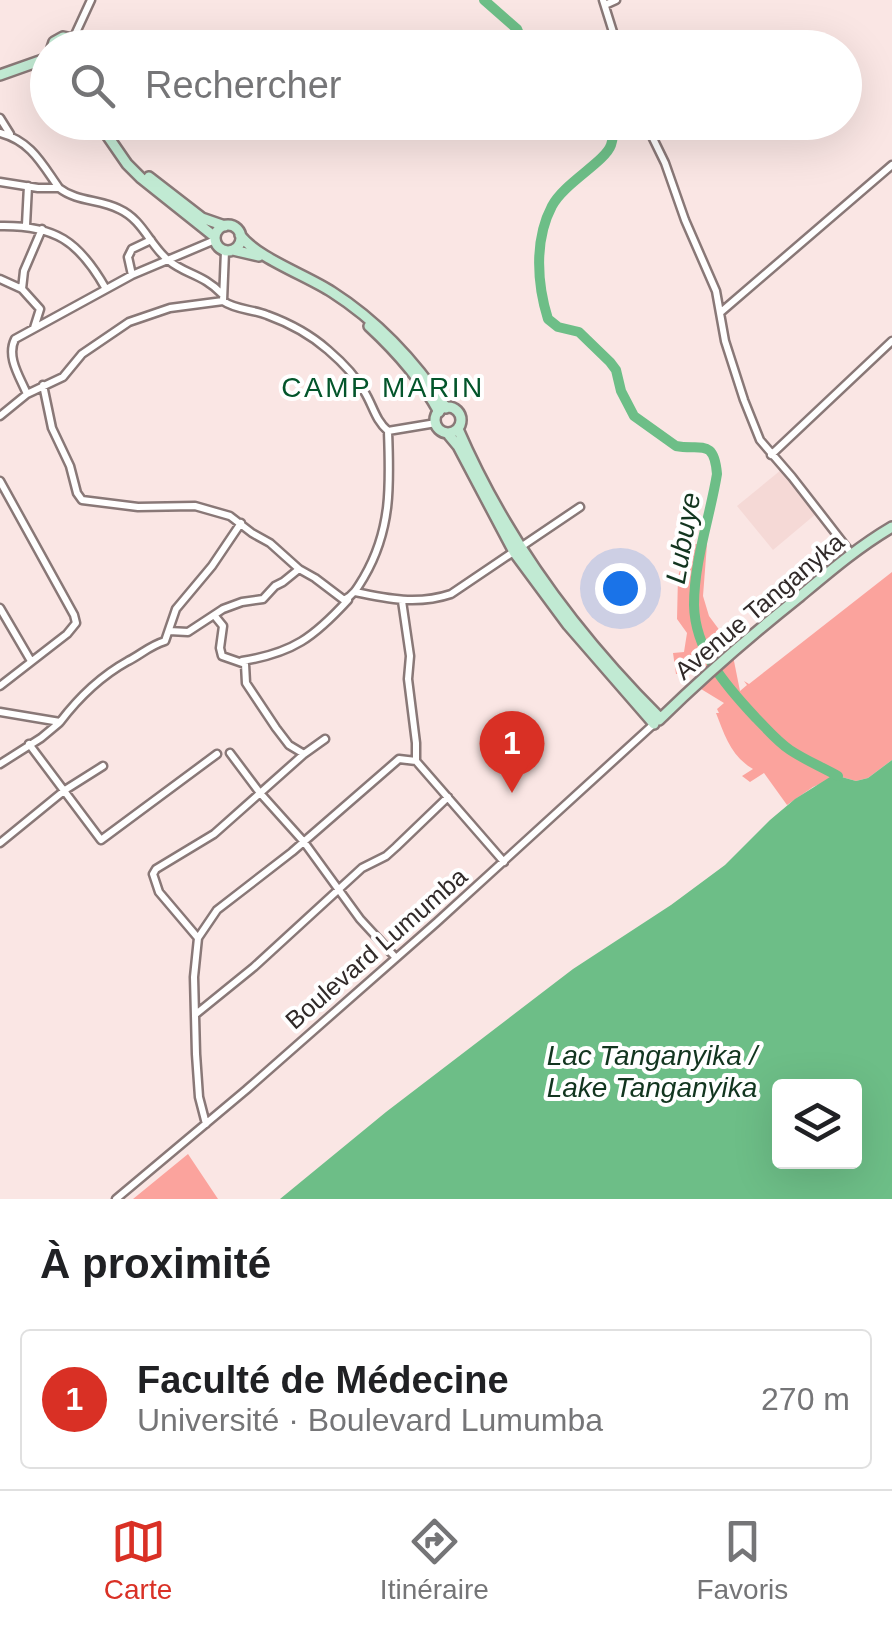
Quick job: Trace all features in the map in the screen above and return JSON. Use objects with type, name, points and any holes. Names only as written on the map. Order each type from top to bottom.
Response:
[{"type":"street","points":[[81,30],[92,0]]},
{"type":"street","points":[[612,30],[604,3],[616,0]]},
{"type":"street","points":[[0,75],[30,64]]},
{"type":"street","points":[[0,118],[11,136]]},
{"type":"street","points":[[0,133],[32,150],[59,188]]},
{"type":"street","points":[[111,140],[141,178],[215,238]]},
{"type":"street","points":[[116,140],[149,177],[202,218],[234,228],[252,248],[330,291],[381,328],[421,373],[442,410]]},
{"type":"street","points":[[654,140],[716,292],[724,341],[760,440],[852,553]]},
{"type":"street","points":[[720,313],[892,165]]},
{"type":"street","points":[[0,182],[59,188],[77,198],[124,211],[142,226],[166,258],[202,277],[229,305],[270,316],[326,348],[363,388],[378,421],[388,431],[386,525],[376,557],[356,592],[322,627],[287,651],[241,661],[222,656],[223,626],[214,615]]},
{"type":"street","points":[[26,225],[28,186]]},
{"type":"street","points":[[0,226],[26,225],[70,242],[92,265],[106,289]]},
{"type":"street","points":[[226,226],[216,232],[218,247],[260,256],[347,307],[372,328],[442,410]]},
{"type":"street","points":[[22,289],[24,271],[42,229]]},
{"type":"street","points":[[223,298],[229,251],[239,244],[240,235]]},
{"type":"street","points":[[28,394],[12,358],[16,339],[132,275],[215,238]]},
{"type":"street","points":[[132,275],[128,257],[132,250],[151,240]]},
{"type":"street","points":[[0,279],[22,289],[40,309],[34,329]]},
{"type":"street","points":[[0,416],[28,394],[63,377],[82,354],[129,322],[170,308],[223,298]]},
{"type":"street","points":[[771,455],[892,342]]},
{"type":"street","points":[[43,385],[52,428],[82,500],[138,507],[195,506],[230,516],[299,569],[348,600]]},
{"type":"street","points":[[442,410],[452,408],[460,414],[458,429],[448,434]]},
{"type":"street","points":[[442,410],[438,429],[458,446],[518,550],[657,721]]},
{"type":"street","points":[[388,431],[436,424]]},
{"type":"street","points":[[458,429],[518,550]]},
{"type":"street","points":[[0,480],[76,623],[0,686]]},
{"type":"street","points":[[356,592],[402,601],[431,600],[451,594],[580,507]]},
{"type":"street","points":[[0,764],[60,722],[108,673],[165,641],[176,609],[241,523]]},
{"type":"street","name":"Avenue Tanganyka","points":[[657,721],[739,644],[852,553],[892,527]]},
{"type":"street","points":[[169,631],[188,632],[242,602],[263,598],[299,569]]},
{"type":"street","points":[[402,601],[410,656],[408,679],[416,760]]},
{"type":"street","points":[[0,608],[31,661]]},
{"type":"street","points":[[241,661],[245,664],[246,683],[276,728],[288,745],[304,754]]},
{"type":"street","points":[[0,712],[60,722]]},
{"type":"street","name":"Boulevard Lumumba","points":[[116,1199],[396,958],[657,721]]},
{"type":"street","points":[[198,938],[158,892],[153,874],[156,868],[214,834],[324,739]]},
{"type":"street","points":[[29,744],[100,840],[217,754]]},
{"type":"street","points":[[230,752],[304,842],[360,920],[396,958]]},
{"type":"street","points":[[206,1124],[198,1085],[194,956],[198,938],[216,910],[304,842],[394,762],[405,758],[416,760],[504,862]]},
{"type":"street","points":[[0,843],[65,790],[103,766]]},
{"type":"street","points":[[195,1014],[254,967],[362,868],[386,856],[448,797]]},
{"type":"shaded area","points":[[781,470],[817,513],[773,550],[737,506]]},
{"type":"shaded area","points":[[692,544],[707,544],[703,596],[709,616],[726,639],[740,691],[747,685],[744,681],[749,684],[892,572],[892,760],[868,778],[856,781],[838,776],[787,805],[764,773],[750,782],[742,776],[753,769],[739,758],[726,737],[716,713],[724,703],[701,689],[703,684],[694,670],[676,674],[673,653],[684,652],[687,633],[677,619],[678,576],[682,565],[691,560]]},
{"type":"shaded area","points":[[188,1154],[218,1199],[133,1199]]},
{"type":"water","name":"Lac Tanganyika / Lake Tanganyika","points":[[892,760],[892,1199],[280,1199],[573,969],[725,865],[795,799],[830,777],[856,781],[868,778]]},
{"type":"waterway","name":"Lubuye","points":[[484,0],[517,30]]},
{"type":"waterway","name":"Lubuye","points":[[613,140],[607,152],[558,197],[546,219],[539,262],[548,319],[558,327],[579,332],[610,362],[634,416],[676,446],[704,448],[713,455],[717,474],[695,589],[700,638],[723,680],[772,735],[796,754],[838,776]]},
{"type":"place","name":"Faculté de Médecine","points":[[512,793]]},
{"type":"district","name":"CAMP MARIN","points":[[383,387]]}]
